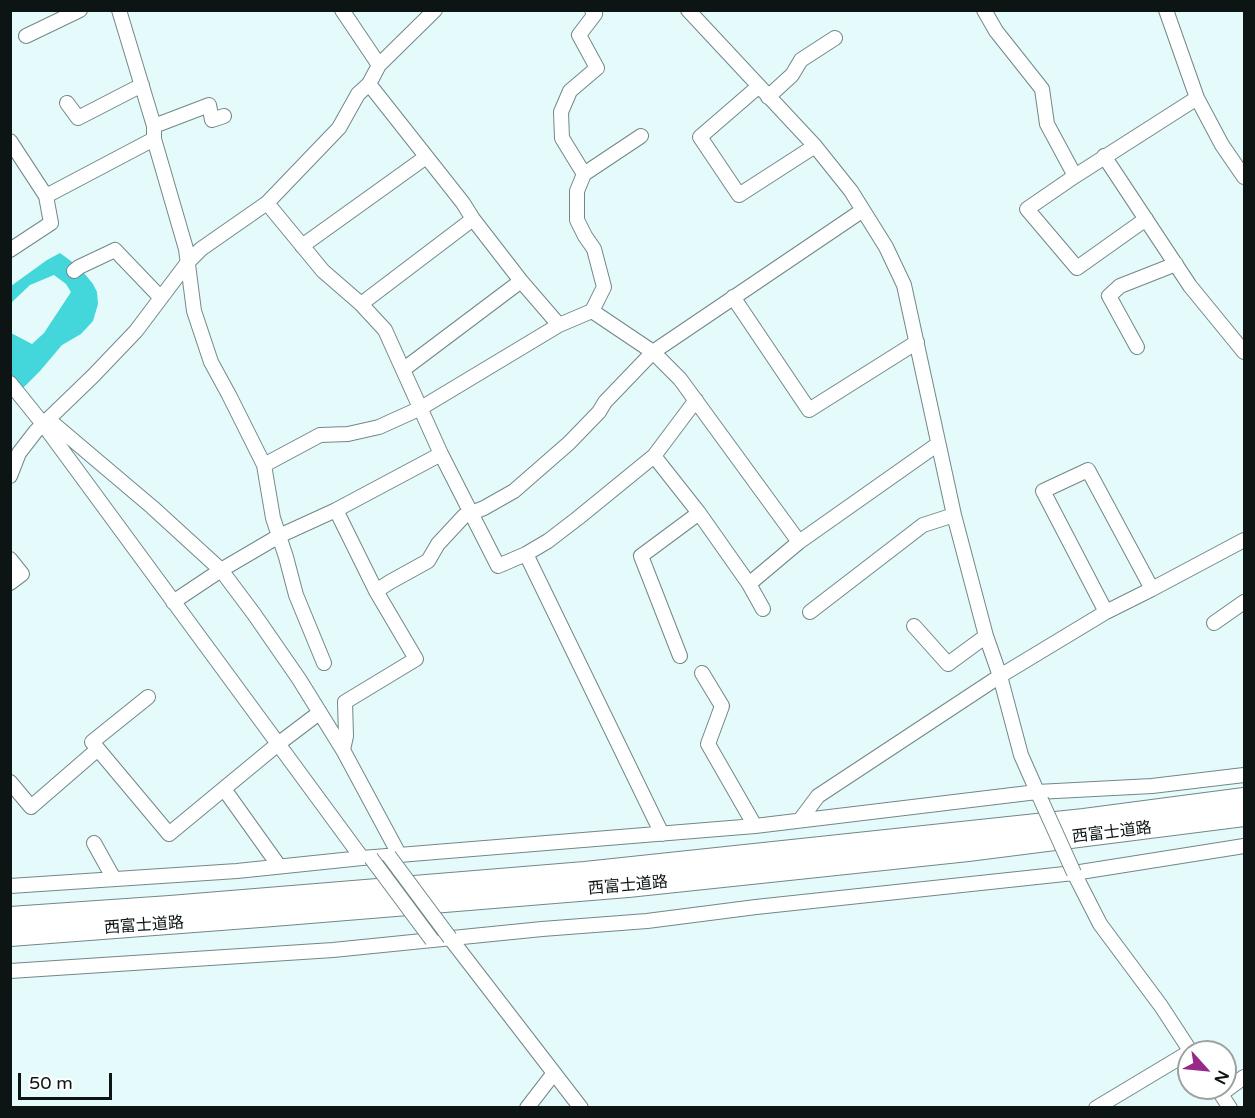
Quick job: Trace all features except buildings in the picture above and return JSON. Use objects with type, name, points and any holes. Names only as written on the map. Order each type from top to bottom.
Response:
[{"type":"highway","name":"西富士道路","points":[[10,917],[585,872],[1072,820],[1245,798]]},
{"type":"highway","name":"西富士道路","points":[[10,936],[639,885],[968,851],[1245,816]]},
{"type":"street","points":[[26,36],[80,10]]},
{"type":"street","points":[[119,10],[142,85],[186,249],[194,311],[211,362],[264,465],[273,518],[296,596],[324,663]]},
{"type":"street","points":[[342,10],[379,64]]},
{"type":"street","points":[[585,174],[562,138],[561,112],[570,91],[597,68],[579,35],[595,14],[592,10]]},
{"type":"street","points":[[688,10],[814,146],[851,191],[886,247],[904,285],[954,515],[1021,755],[1074,873],[1100,924],[1184,1040]]},
{"type":"street","points":[[984,10],[996,31],[1042,89],[1047,124],[1075,176]]},
{"type":"street","points":[[1166,10],[1197,98],[1222,145],[1245,177]]},
{"type":"street","points":[[10,476],[20,453],[46,422],[136,331],[188,262],[201,249],[267,203],[339,128],[358,94],[369,84],[379,64],[426,14]]},
{"type":"street","points":[[768,97],[792,75],[801,60],[835,38]]},
{"type":"street","points":[[369,84],[521,281],[559,325]]},
{"type":"street","points":[[67,103],[78,118],[142,85]]},
{"type":"street","points":[[759,86],[699,136],[740,195],[814,146]]},
{"type":"street","points":[[1146,219],[1077,268],[1027,209],[1104,156],[1197,98]]},
{"type":"street","points":[[46,196],[154,133],[209,105],[212,120],[224,116]]},
{"type":"street","points":[[264,465],[320,435],[348,434],[379,427],[421,408],[559,325],[592,311],[604,287],[594,249],[577,220],[577,191],[585,174],[641,136]]},
{"type":"street","points":[[10,141],[46,196],[51,223],[10,250]]},
{"type":"street","points":[[1104,156],[1191,286],[1245,352]]},
{"type":"street","points":[[302,246],[426,157]]},
{"type":"street","points":[[267,203],[323,271],[361,304],[385,330],[441,454],[498,567],[548,541],[654,456],[696,400]]},
{"type":"street","points":[[376,591],[428,561],[438,543],[464,516],[514,491],[569,443],[653,352],[863,210]]},
{"type":"street","points":[[361,304],[473,219]]},
{"type":"street","points":[[74,270],[115,250],[161,298]]},
{"type":"street","points":[[1137,347],[1109,296],[1120,286],[1176,264]]},
{"type":"street","points":[[404,369],[521,281]]},
{"type":"street","points":[[733,297],[809,410],[917,342]]},
{"type":"street","points":[[592,311],[653,352],[680,379],[799,542]]},
{"type":"street","points":[[10,383],[46,422],[173,602],[278,744],[432,940]]},
{"type":"street","points":[[46,422],[152,507],[220,570],[299,679],[343,750],[395,856],[450,938],[581,1107]]},
{"type":"street","points":[[749,584],[799,542],[938,444]]},
{"type":"street","points":[[173,602],[220,570],[279,536],[336,510],[441,454]]},
{"type":"street","points":[[654,456],[699,513],[749,584],[763,609]]},
{"type":"street","points":[[1106,612],[1043,491],[1088,470],[1152,589]]},
{"type":"street","points":[[336,510],[376,591],[416,659],[345,702],[346,736],[343,750]]},
{"type":"street","points":[[680,656],[641,556],[699,513]]},
{"type":"street","points":[[810,612],[923,525],[954,515]]},
{"type":"street","points":[[800,820],[818,796],[1000,676],[1106,612],[1245,540]]},
{"type":"street","points":[[526,554],[662,834]]},
{"type":"street","points":[[10,559],[22,574],[10,583]]},
{"type":"street","points":[[1214,623],[1245,602]]},
{"type":"street","points":[[914,626],[948,664],[986,636]]},
{"type":"street","points":[[702,673],[722,706],[708,744],[754,826]]},
{"type":"street","points":[[148,697],[92,742],[169,834],[319,713]]},
{"type":"street","points":[[10,782],[31,807],[98,749]]},
{"type":"street","points":[[10,886],[237,871],[754,826],[1245,775]]},
{"type":"street","points":[[224,789],[279,866]]},
{"type":"street","points":[[94,843],[114,879]]},
{"type":"street","points":[[10,970],[333,950],[646,921],[1074,873],[1245,846]]},
{"type":"street","points":[[1096,1107],[1177,1059]]},
{"type":"street","points":[[527,1107],[554,1073]]},
{"type":"shaded area","points":[[60,253],[79,267],[93,284],[97,292],[98,304],[93,321],[81,334],[62,345],[23,388],[11,383],[11,333],[32,344],[44,333],[71,292],[66,284],[54,275],[30,285],[11,303],[11,286]]}]
